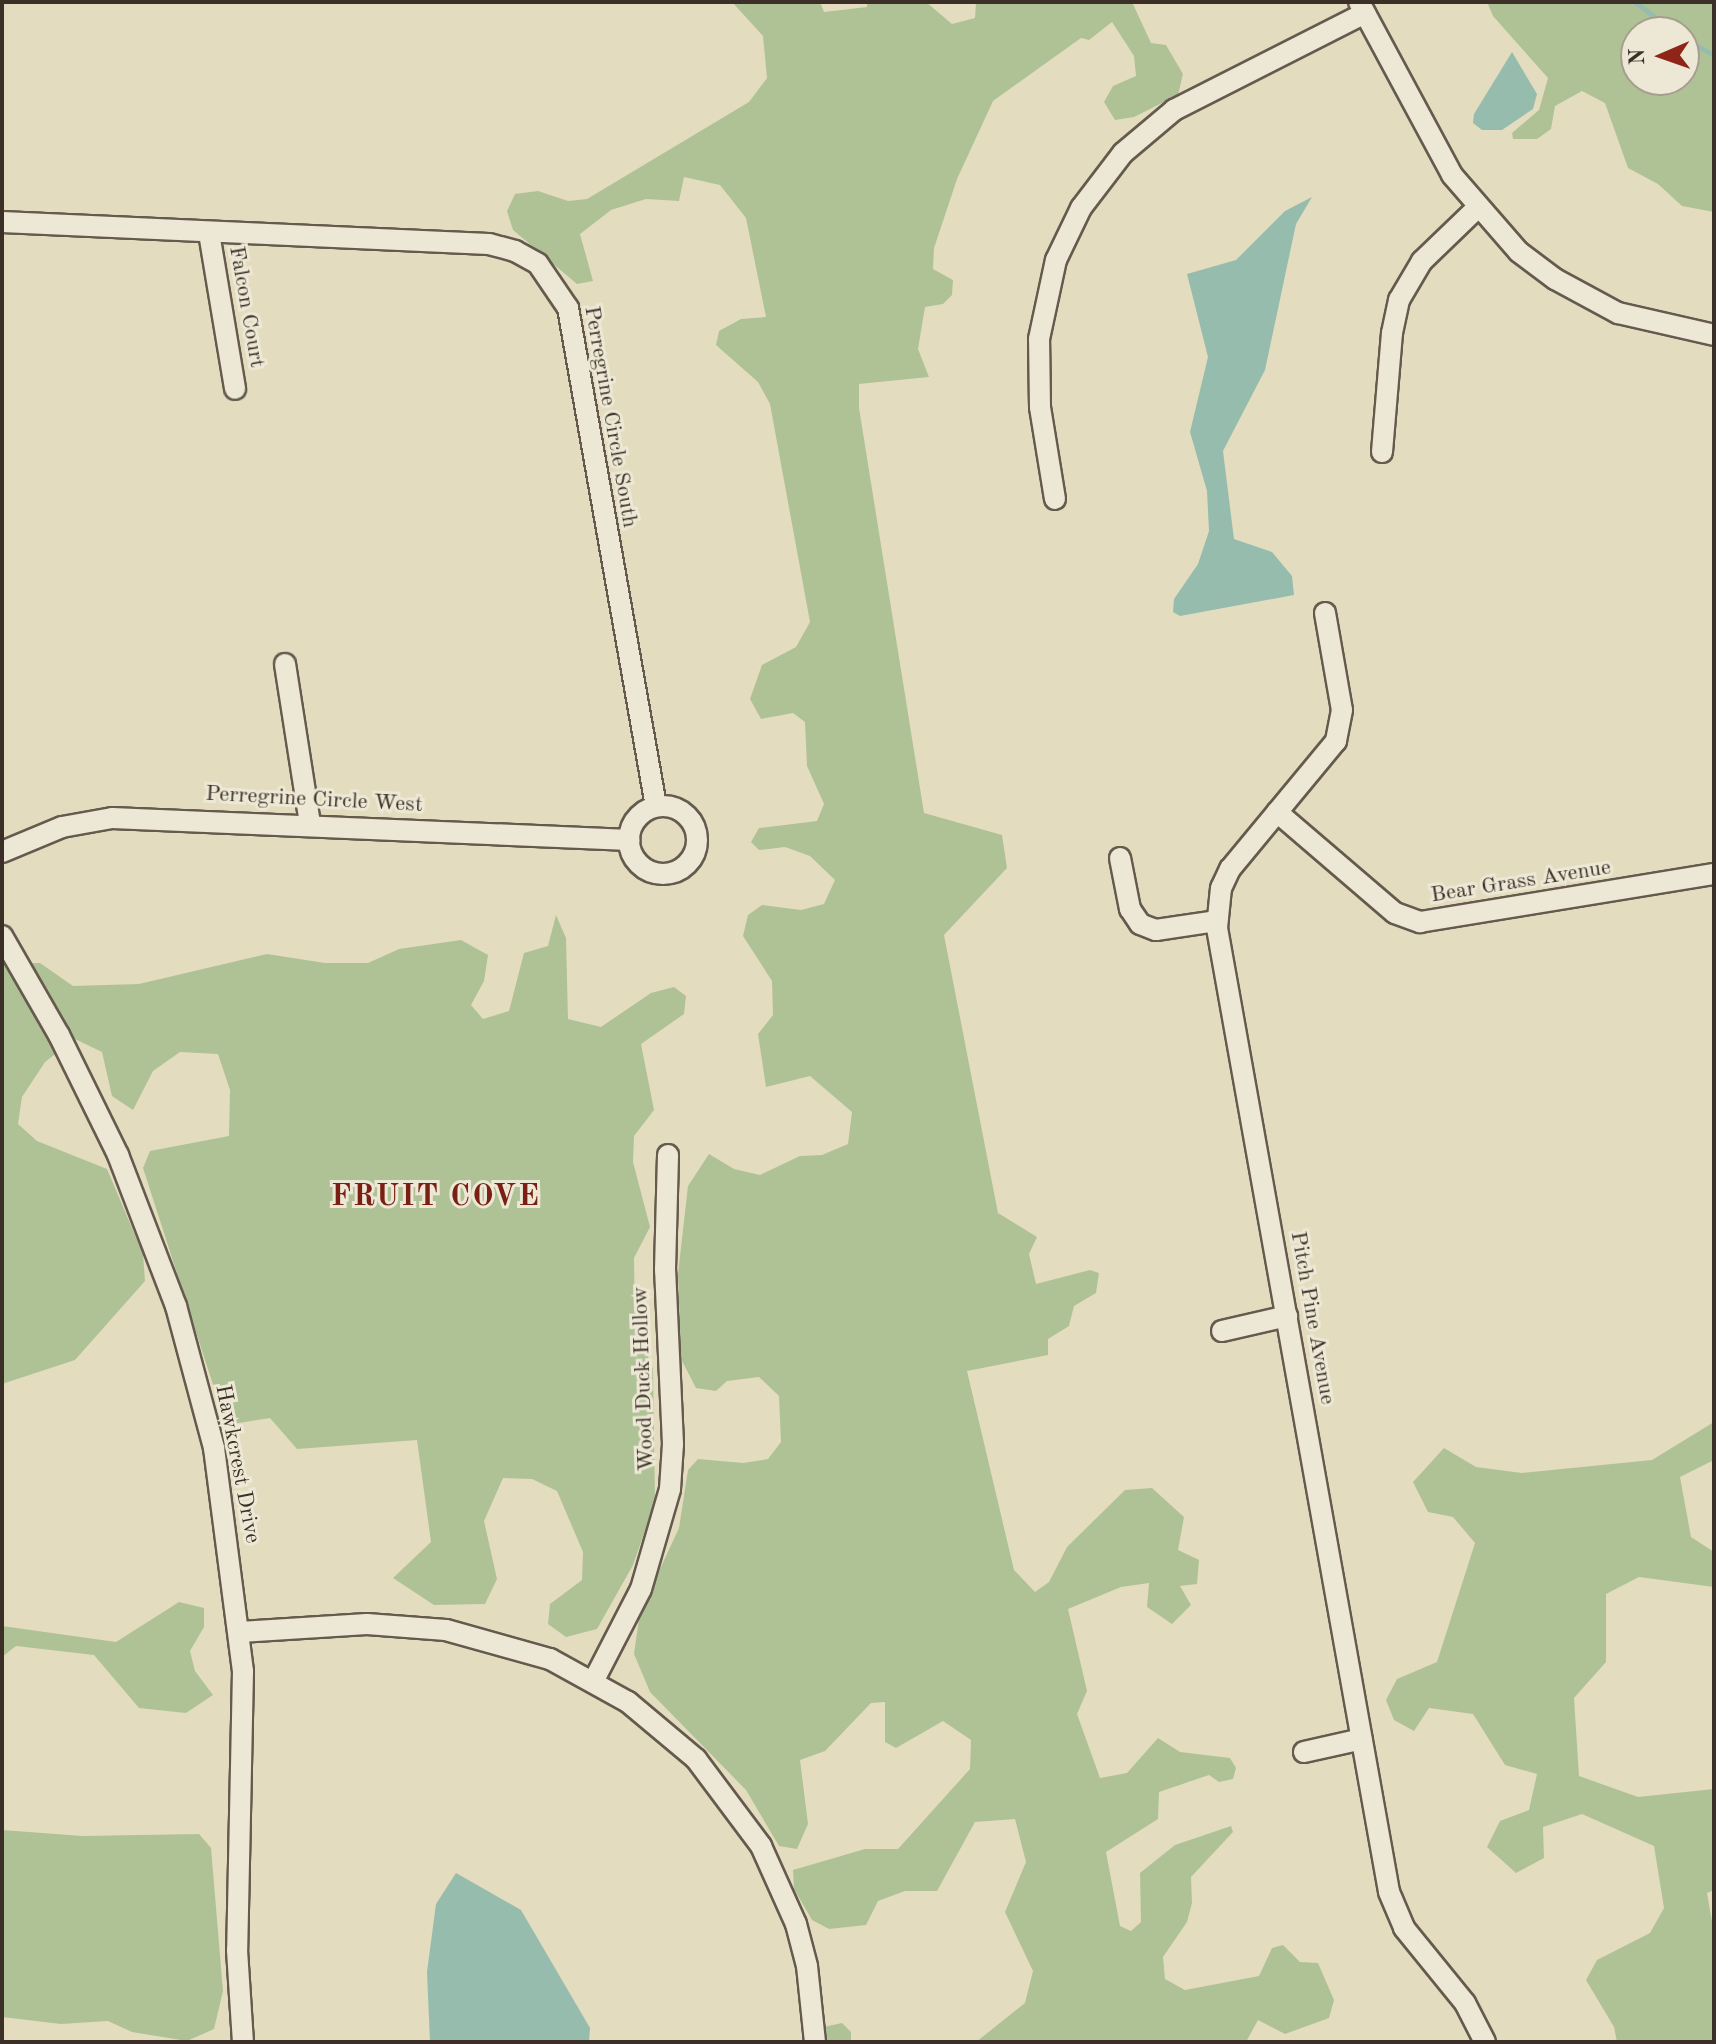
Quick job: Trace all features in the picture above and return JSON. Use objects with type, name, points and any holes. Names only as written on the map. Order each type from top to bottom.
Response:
[{"type":"street","points":[[1055,499],[1040,407],[1039,339],[1056,260],[1081,208],[1123,153],[1174,110],[1362,8],[1428,138],[1477,208],[1519,252],[1586,297],[1651,324],[1714,335]]},
{"type":"street","points":[[1382,452],[1392,333],[1399,300],[1422,261],[1477,208]]},
{"type":"street","name":"Perregrine Circle South","points":[[2,222],[489,244],[527,257],[556,284],[568,308],[656,806]]},
{"type":"street","name":"Falcon Court","points":[[209,233],[235,389]]},
{"type":"street","name":"Pitch Pine Avenue","points":[[1325,613],[1341,726],[1328,754],[1230,869],[1217,921],[1395,1910],[1414,1944],[1465,2003],[1485,2042]]},
{"type":"street","points":[[285,664],[310,824]]},
{"type":"street","points":[[656,806],[685,815],[697,842],[687,865],[662,875],[634,859],[630,840],[638,818],[656,806]]},
{"type":"street","name":"Bear Grass Avenue","points":[[1277,812],[1395,913],[1420,922],[1714,874]]},
{"type":"street","name":"Perregrine Circle West","points":[[2,852],[62,827],[112,818],[310,824],[630,840]]},
{"type":"street","points":[[1120,858],[1130,909],[1140,924],[1156,930],[1217,921]]},
{"type":"street","name":"Hawkcrest Drive","points":[[2,936],[79,1073],[118,1155],[176,1306],[214,1448],[240,1632],[244,1743],[237,1950],[243,2042]]},
{"type":"street","name":"Wood Duck Hollow","points":[[594,1680],[641,1589],[670,1489],[673,1444],[665,1270],[668,1155]]},
{"type":"street","points":[[1222,1331],[1287,1316]]},
{"type":"street","points":[[240,1632],[367,1624],[446,1630],[516,1646],[594,1680],[664,1729],[696,1759],[761,1846],[796,1924],[807,1966],[815,2042]]},
{"type":"street","points":[[1304,1752],[1362,1739]]},
{"type":"shaded area","points":[[732,2],[820,2],[824,12],[867,7],[867,2],[926,2],[952,24],[975,18],[976,2],[1132,2],[1151,43],[1166,45],[1183,74],[1178,95],[1134,117],[1115,120],[1104,102],[1113,86],[1136,76],[1134,56],[1112,22],[1089,40],[1081,38],[993,101],[957,179],[934,248],[933,269],[953,280],[952,295],[943,304],[925,307],[918,349],[929,377],[859,384],[859,408],[924,813],[1002,835],[1007,868],[944,935],[998,1213],[1037,1237],[1029,1254],[1036,1284],[1090,1270],[1099,1273],[1096,1293],[1074,1306],[1069,1326],[1048,1339],[1048,1355],[967,1371],[1014,1570],[1035,1592],[1049,1582],[1067,1547],[1125,1490],[1152,1488],[1184,1517],[1178,1550],[1199,1560],[1197,1584],[1180,1586],[1191,1605],[1172,1624],[1147,1607],[1149,1583],[1121,1587],[1068,1609],[1087,1691],[1077,1714],[1100,1778],[1127,1773],[1158,1738],[1180,1752],[1230,1758],[1236,1768],[1233,1779],[1219,1782],[1209,1775],[1159,1792],[1158,1819],[1106,1852],[1120,1926],[1131,1931],[1141,1922],[1140,1873],[1175,1845],[1231,1826],[1233,1832],[1191,1877],[1192,1903],[1187,1922],[1163,1957],[1165,1979],[1185,1990],[1259,1976],[1272,1948],[1283,1945],[1300,1962],[1318,1963],[1334,2000],[1329,2018],[1285,2034],[1258,2020],[1246,2042],[976,2042],[1025,2003],[1033,1971],[1005,1912],[1026,1862],[1015,1819],[975,1822],[937,1891],[905,1891],[878,1901],[866,1925],[829,1929],[812,1920],[794,1889],[793,1870],[865,1849],[898,1849],[970,1769],[971,1740],[943,1721],[896,1748],[885,1742],[885,1702],[871,1703],[825,1751],[800,1760],[808,1824],[797,1849],[779,1846],[746,1790],[650,1692],[634,1654],[640,1612],[679,1528],[688,1470],[698,1459],[743,1463],[768,1459],[781,1442],[779,1396],[759,1377],[727,1381],[716,1391],[696,1388],[681,1359],[678,1274],[688,1186],[709,1154],[734,1169],[760,1175],[800,1156],[822,1155],[848,1144],[852,1112],[810,1076],[766,1087],[758,1034],[773,1015],[772,981],[743,936],[748,915],[762,905],[801,910],[824,904],[835,880],[810,856],[785,847],[759,850],[751,842],[759,828],[817,821],[824,804],[807,766],[805,722],[793,713],[761,719],[750,699],[762,665],[796,647],[810,622],[770,404],[758,382],[716,345],[719,331],[741,319],[766,317],[746,218],[720,185],[684,177],[679,201],[646,199],[611,210],[580,234],[593,281],[577,284],[513,230],[507,211],[515,194],[538,191],[568,201],[587,199],[749,102],[767,78],[763,36]]},
{"type":"shaded area","points":[[1487,2],[1714,2],[1714,212],[1682,206],[1658,184],[1628,168],[1605,103],[1582,91],[1555,106],[1551,129],[1537,139],[1513,139],[1512,133],[1539,110],[1548,78],[1493,16]]},
{"type":"shaded area","points":[[1512,52],[1537,94],[1533,109],[1502,130],[1482,130],[1473,123],[1474,114]]},
{"type":"shaded area","points":[[1312,197],[1296,224],[1265,370],[1223,451],[1234,539],[1272,552],[1292,576],[1294,595],[1180,616],[1173,612],[1174,599],[1198,564],[1209,531],[1207,491],[1190,432],[1208,357],[1187,274],[1236,260],[1285,211]]},
{"type":"shaded area","points":[[556,915],[566,938],[568,1019],[601,1027],[651,993],[674,987],[686,996],[684,1014],[641,1044],[654,1110],[634,1136],[633,1162],[650,1227],[634,1258],[635,1325],[653,1369],[655,1502],[633,1565],[597,1629],[566,1637],[548,1624],[550,1604],[582,1580],[583,1552],[557,1491],[532,1479],[503,1478],[484,1521],[497,1579],[485,1604],[434,1605],[393,1578],[431,1542],[417,1440],[297,1449],[270,1418],[226,1425],[143,1168],[150,1151],[229,1136],[230,1090],[218,1054],[180,1052],[153,1071],[133,1110],[112,1096],[102,1052],[75,1039],[45,1062],[22,1097],[18,1124],[37,1141],[107,1169],[143,1254],[145,1281],[75,1360],[2,1384],[2,964],[40,963],[73,986],[139,984],[267,954],[325,963],[368,963],[399,949],[461,940],[488,955],[484,981],[471,1005],[483,1019],[509,1011],[524,953],[548,946]]},
{"type":"shaded area","points":[[1714,1422],[1714,1460],[1680,1477],[1691,1537],[1714,1552],[1714,1587],[1639,1577],[1606,1594],[1606,1662],[1574,1698],[1579,1776],[1638,1797],[1714,1789],[1714,1890],[1707,1893],[1714,1933],[1714,2042],[1617,2042],[1614,2027],[1586,1980],[1597,1960],[1650,1933],[1664,1908],[1654,1846],[1582,1814],[1543,1827],[1544,1858],[1516,1873],[1487,1847],[1500,1821],[1529,1810],[1537,1774],[1505,1765],[1473,1714],[1429,1708],[1414,1731],[1394,1720],[1386,1700],[1397,1679],[1437,1662],[1475,1543],[1453,1517],[1428,1512],[1413,1482],[1444,1448],[1476,1467],[1522,1473],[1652,1460]]},
{"type":"shaded area","points":[[179,1602],[204,1608],[204,1627],[190,1651],[195,1671],[213,1695],[186,1713],[139,1708],[94,1655],[16,1646],[2,1657],[2,1626],[116,1642]]},
{"type":"shaded area","points":[[2,1830],[82,1836],[199,1834],[211,1848],[223,1991],[214,2029],[187,2041],[132,2032],[108,2021],[61,2024],[2,2017]]},
{"type":"shaded area","points":[[456,1873],[521,1910],[590,2028],[589,2042],[430,2042],[427,1972],[436,1904]]},
{"type":"shaded area","points":[[842,2023],[851,2032],[851,2042],[825,2042],[824,2027]]},
{"type":"waterway","points":[[1635,2],[1654,16]]},
{"type":"waterway","points":[[1700,48],[1714,55]]},
{"type":"district","name":"FRUIT COVE","points":[[436,1197]]}]
